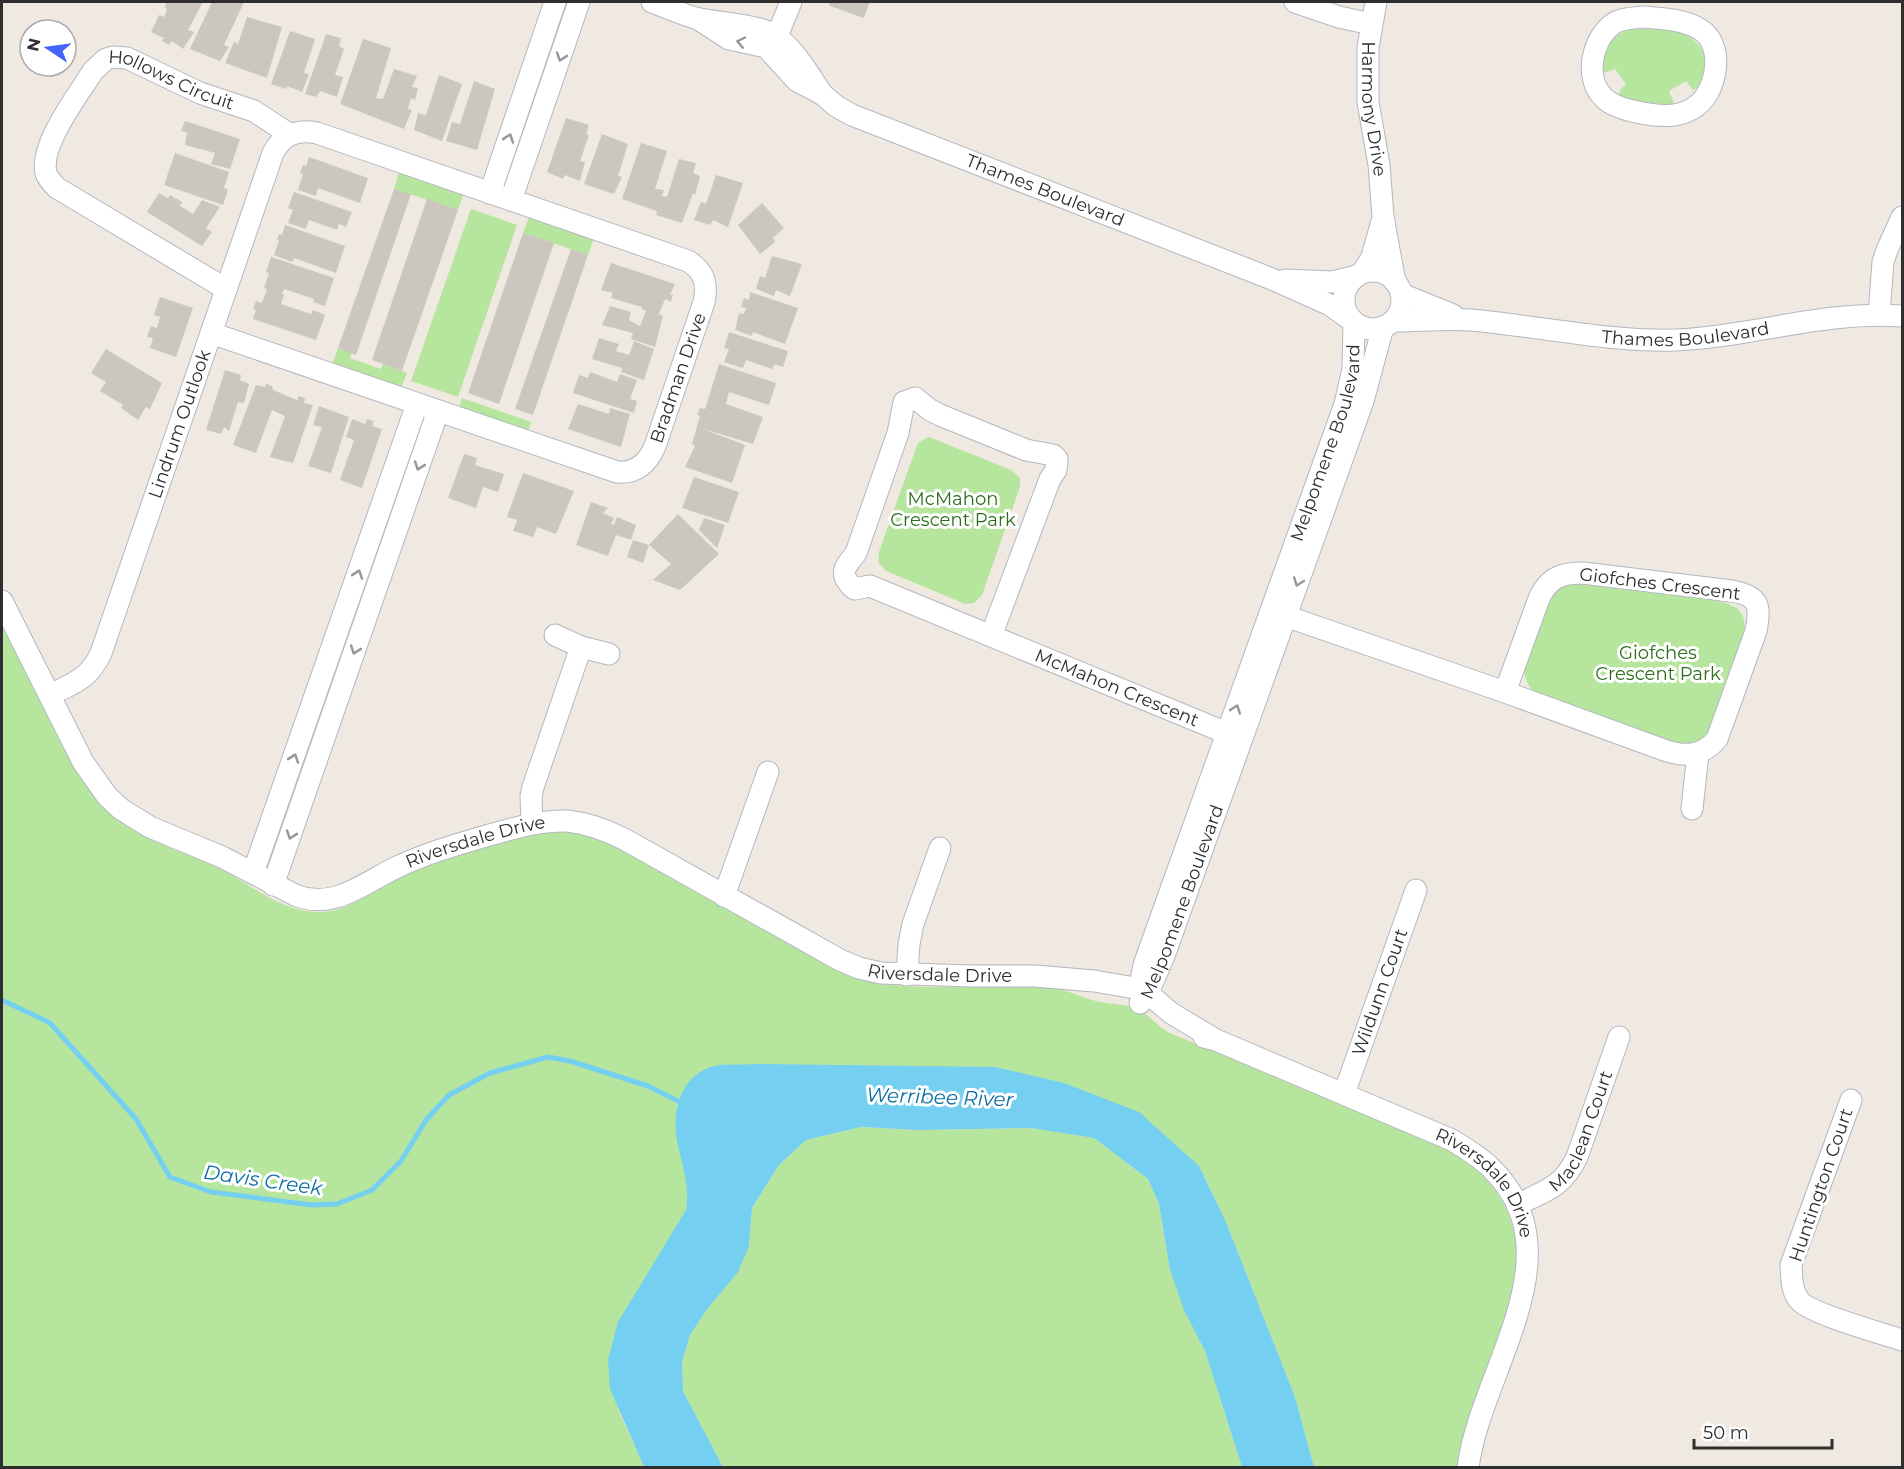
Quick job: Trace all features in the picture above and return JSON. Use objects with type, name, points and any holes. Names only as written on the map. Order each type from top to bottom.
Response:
[{"type":"street","points":[[490,193],[555,2]]},
{"type":"street","points":[[511,200],[579,2]]},
{"type":"street","points":[[652,2],[698,19],[741,44],[760,45],[774,44],[791,2]]},
{"type":"street","points":[[1295,2],[1338,17],[1371,24]]},
{"type":"street","name":"Harmony Drive","points":[[1376,2],[1368,55],[1368,102],[1379,165],[1383,217],[1398,288]]},
{"type":"street","points":[[1644,9],[1685,23],[1704,33],[1711,41],[1716,56],[1714,76],[1704,99],[1696,107],[1683,113],[1672,115],[1641,112],[1613,105],[1599,94],[1592,73],[1592,63],[1600,39],[1606,30],[1616,23],[1644,9]]},
{"type":"street","name":"Thames Boulevard","points":[[774,44],[788,74],[822,94],[836,106],[865,120],[1272,279],[1330,305],[1353,321]]},
{"type":"street","name":"Hollows Circuit","points":[[226,289],[57,188],[46,174],[50,144],[93,71],[100,63],[113,57],[127,58],[200,93],[254,111],[289,134]]},
{"type":"street","name":"Bradman Drive","points":[[211,333],[617,472],[625,473],[641,466],[655,446],[704,302],[706,286],[703,275],[696,266],[688,261],[317,133],[302,131],[289,134]]},
{"type":"street","name":"Lindrum Outlook","points":[[50,695],[81,680],[96,663],[273,153],[277,145],[289,134]]},
{"type":"street","name":"Harmony Drive","points":[[1360,274],[1372,257],[1383,217]]},
{"type":"street","points":[[1892,316],[1900,223]]},
{"type":"street","points":[[1380,272],[1398,288],[1401,304],[1399,313],[1388,324],[1368,329],[1353,321],[1344,305],[1346,288],[1360,274],[1380,272]]},
{"type":"street","name":"Thames Boulevard","points":[[1272,279],[1332,282],[1360,274]]},
{"type":"street","name":"Thames Boulevard","points":[[1398,288],[1434,309],[1469,320]]},
{"type":"street","name":"Thames Boulevard","points":[[1388,324],[1469,320],[1612,338],[1673,340],[1710,338],[1831,319],[1892,316]]},
{"type":"street","name":"Melpomene Boulevard","points":[[1278,614],[1347,396],[1353,369],[1353,321]]},
{"type":"street","name":"Melpomene Boulevard","points":[[1143,996],[1142,975],[1145,962],[1362,401],[1388,324]]},
{"type":"street","name":"McMahon Crescent","points":[[991,636],[1050,479],[1056,470],[1057,459],[1053,455],[1026,450],[940,415],[915,398],[908,399],[904,402],[898,433],[856,553],[847,562],[844,571],[846,580],[856,589],[870,586],[991,636],[1234,736]]},
{"type":"street","points":[[253,873],[417,404]]},
{"type":"street","points":[[273,885],[438,411]]},
{"type":"street","points":[[370,537],[393,544]]},
{"type":"street","name":"Giofches Crescent","points":[[1505,692],[1540,596],[1545,586],[1560,575],[1583,573],[1744,593],[1754,598],[1757,604],[1756,631],[1717,739],[1712,745],[1698,753]]},
{"type":"street","name":"Riversdale Drive","points":[[2,601],[83,762],[107,796],[121,809],[150,827],[222,857],[273,885],[308,900],[330,900],[340,897],[397,867],[448,847],[532,824],[567,821],[583,824],[609,832],[850,965],[881,973],[907,975],[1035,976],[1067,979],[1096,996],[1143,996],[1166,1024],[1216,1040],[1452,1140],[1475,1155],[1501,1179],[1522,1218],[1529,1256],[1525,1289],[1474,1435],[1468,1467]]},
{"type":"street","points":[[1278,614],[1678,754],[1698,753],[1692,809]]},
{"type":"street","points":[[555,635],[581,647],[609,654]]},
{"type":"street","points":[[532,824],[533,787],[581,647]]},
{"type":"street","points":[[306,723],[327,731]]},
{"type":"street","points":[[724,896],[768,772]]},
{"type":"street","points":[[907,975],[913,924],[940,848]]},
{"type":"street","name":"Wildunn Court","points":[[1344,1094],[1416,890]]},
{"type":"street","name":"Maclean Court","points":[[1517,1205],[1556,1186],[1569,1173],[1577,1157],[1619,1036]]},
{"type":"street","name":"Huntington Court","points":[[1851,1100],[1791,1265],[1792,1286],[1800,1302],[1816,1311],[1902,1340]]},
{"type":"green space","points":[[1659,28],[1683,34],[1699,45],[1705,62],[1699,87],[1693,90],[1686,81],[1669,91],[1674,103],[1669,105],[1633,101],[1621,97],[1619,94],[1626,84],[1615,69],[1605,73],[1602,69],[1608,46],[1613,39],[1628,31]]},
{"type":"green space","points":[[399,172],[464,193],[458,210],[394,189]]},
{"type":"green space","points":[[471,209],[517,225],[458,397],[411,381]]},
{"type":"green space","points":[[529,217],[594,238],[588,255],[523,233]]},
{"type":"green space","points":[[338,348],[352,353],[350,358],[381,369],[383,364],[407,373],[401,388],[332,365]]},
{"type":"green space","points":[[462,398],[531,422],[528,432],[459,408]]},
{"type":"green space","name":"McMahon Crescent Park","points":[[929,437],[1011,470],[1020,478],[1020,487],[982,595],[974,603],[965,604],[886,571],[878,562],[879,552],[916,448],[919,442]]},
{"type":"green space","name":"Giofches Crescent Park","points":[[1574,583],[1710,599],[1731,605],[1741,612],[1745,624],[1744,633],[1710,729],[1701,740],[1682,746],[1535,693],[1527,682],[1524,670],[1551,595],[1560,586]]},
{"type":"green space","points":[[2,621],[79,776],[111,814],[137,832],[228,873],[266,896],[293,908],[321,912],[336,910],[412,873],[483,847],[556,832],[582,834],[623,851],[846,975],[872,982],[923,987],[1000,985],[1052,988],[1101,1002],[1132,1007],[1146,1014],[1170,1033],[1447,1149],[1475,1168],[1496,1192],[1511,1220],[1517,1253],[1517,1276],[1512,1300],[1469,1419],[1458,1467],[1314,1467],[1295,1397],[1226,1222],[1199,1166],[823,1066],[753,1064],[678,1101],[677,1138],[687,1178],[686,1210],[649,1273],[618,1409],[644,1467],[2,1467]]},
{"type":"green space","points":[[861,1127],[918,1130],[1031,1128],[1094,1138],[1148,1179],[1159,1204],[1170,1270],[1185,1310],[1205,1351],[1242,1467],[723,1467],[683,1391],[682,1362],[690,1335],[749,1246],[752,1208],[779,1165],[806,1140]]},
{"type":"water","name":"Werribee River","points":[[720,1065],[995,1067],[1064,1083],[1139,1112],[1199,1166],[1226,1222],[1295,1397],[1314,1467],[1242,1467],[1205,1351],[1184,1310],[1170,1270],[1159,1204],[1148,1179],[1094,1138],[1031,1128],[918,1130],[861,1127],[806,1140],[779,1165],[752,1208],[749,1246],[738,1272],[708,1308],[690,1335],[682,1362],[683,1391],[723,1467],[644,1467],[610,1389],[608,1360],[618,1322],[686,1210],[686,1184],[676,1128],[678,1104],[682,1092],[697,1074],[707,1068]]},
{"type":"building","points":[[167,2],[203,2],[188,30],[194,32],[183,49],[172,41],[169,45],[162,41],[164,38],[151,32],[159,15],[164,17]]},
{"type":"building","points":[[212,2],[244,2],[224,45],[229,47],[220,61],[190,49]]},
{"type":"building","points":[[828,2],[870,2],[864,18],[830,6]]},
{"type":"building","points":[[247,17],[282,27],[267,78],[225,63],[234,42],[238,44]]},
{"type":"building","points":[[290,31],[315,39],[304,73],[309,74],[302,92],[287,86],[286,89],[271,84]]},
{"type":"building","points":[[326,34],[341,38],[339,46],[344,49],[335,75],[343,77],[337,97],[320,91],[316,97],[305,94]]},
{"type":"building","points":[[363,39],[391,48],[376,98],[383,99],[394,69],[417,76],[412,87],[418,88],[415,100],[411,98],[408,109],[412,110],[404,129],[340,104]]},
{"type":"building","points":[[439,75],[462,84],[442,141],[414,130],[418,113],[426,115]]},
{"type":"building","points":[[474,81],[495,89],[477,150],[446,141],[452,122],[460,124]]},
{"type":"building","points":[[566,118],[589,125],[586,134],[589,135],[580,161],[585,162],[580,181],[565,175],[563,179],[547,172]]},
{"type":"building","points":[[185,121],[240,139],[230,169],[211,164],[215,153],[185,145],[187,132],[181,131]]},
{"type":"building","points":[[602,134],[628,144],[618,176],[622,177],[614,194],[584,184]]},
{"type":"building","points":[[641,143],[667,151],[655,189],[664,190],[662,196],[667,197],[679,159],[696,163],[693,173],[700,176],[695,195],[693,193],[682,223],[656,215],[657,211],[622,199]]},
{"type":"building","points":[[175,153],[229,172],[224,188],[228,190],[223,205],[164,185]]},
{"type":"building","points":[[309,157],[368,178],[360,203],[318,188],[316,196],[298,190],[303,174],[300,173]]},
{"type":"building","points":[[716,175],[743,183],[728,227],[713,220],[710,225],[694,220],[701,202],[706,204]]},
{"type":"building","points":[[394,189],[411,194],[356,355],[338,348]]},
{"type":"building","points":[[294,192],[352,212],[346,227],[339,224],[337,230],[309,220],[306,229],[288,223],[293,210],[288,208]]},
{"type":"building","points":[[159,193],[168,198],[170,195],[182,202],[180,206],[193,214],[202,200],[220,207],[206,228],[212,232],[202,246],[147,212]]},
{"type":"building","points":[[427,199],[458,210],[402,371],[372,360]]},
{"type":"building","points":[[762,203],[784,228],[773,238],[775,242],[760,254],[738,225]]},
{"type":"building","points":[[285,225],[345,246],[336,273],[294,258],[292,262],[274,255],[279,234],[282,235]]},
{"type":"building","points":[[523,233],[554,243],[499,404],[468,393]]},
{"type":"building","points":[[571,249],[588,255],[533,415],[515,409]]},
{"type":"building","points":[[772,256],[802,264],[790,296],[776,290],[774,296],[756,289],[760,276],[765,278]]},
{"type":"building","points":[[271,257],[334,278],[325,306],[313,302],[314,299],[284,289],[282,294],[284,295],[281,304],[311,314],[313,310],[325,315],[316,340],[253,319],[256,301],[262,303],[267,289],[264,288],[269,273],[266,272]]},
{"type":"building","points":[[611,263],[675,284],[670,295],[673,295],[671,302],[665,299],[659,314],[663,316],[655,347],[631,339],[633,333],[602,325],[610,306],[631,312],[629,320],[640,326],[646,311],[642,307],[611,298],[613,293],[601,290]]},
{"type":"building","points":[[750,292],[798,308],[785,344],[753,332],[752,336],[735,330],[739,313],[744,314],[746,308],[741,307],[744,298],[749,300]]},
{"type":"building","points":[[160,297],[193,308],[176,357],[150,348],[153,338],[147,337],[151,326],[157,328],[160,317],[154,315]]},
{"type":"building","points":[[729,332],[788,351],[783,367],[775,364],[772,369],[746,360],[743,368],[724,362],[729,349],[724,348]]},
{"type":"building","points":[[599,338],[619,344],[616,351],[629,355],[634,341],[654,349],[644,380],[621,372],[622,368],[592,359]]},
{"type":"building","points":[[106,349],[162,383],[150,409],[146,407],[138,420],[121,408],[123,405],[100,391],[106,382],[91,373]]},
{"type":"building","points":[[719,364],[776,383],[769,405],[729,392],[726,404],[763,417],[753,444],[703,429],[745,445],[732,483],[685,467],[695,446],[692,444],[700,416],[697,415],[700,408],[705,409]]},
{"type":"building","points":[[225,370],[241,375],[240,380],[249,384],[244,403],[238,402],[229,431],[224,427],[221,434],[206,430]]},
{"type":"building","points":[[590,372],[617,382],[620,374],[637,380],[630,399],[637,401],[634,413],[573,393],[579,375],[588,378]]},
{"type":"building","points":[[266,384],[272,386],[273,390],[297,400],[299,396],[305,398],[304,403],[313,405],[293,463],[270,457],[285,416],[272,410],[256,453],[233,445],[256,385],[265,387]]},
{"type":"building","points":[[578,404],[609,414],[610,408],[630,414],[621,447],[568,429]]},
{"type":"building","points":[[319,406],[349,417],[331,473],[308,466],[322,427],[313,425]]},
{"type":"building","points":[[352,419],[365,424],[367,419],[374,421],[372,426],[382,429],[362,488],[340,480],[354,440],[346,437]]},
{"type":"building","points":[[464,454],[477,458],[475,465],[504,474],[498,492],[483,487],[476,508],[448,498]]},
{"type":"building","points":[[523,473],[574,491],[556,534],[537,527],[533,537],[513,531],[517,520],[507,517]]},
{"type":"building","points":[[694,477],[739,492],[728,523],[682,508]]},
{"type":"building","points":[[591,502],[608,508],[603,513],[614,518],[611,524],[614,525],[617,517],[636,525],[631,540],[616,535],[608,556],[576,545]]},
{"type":"building","points":[[678,514],[719,554],[680,590],[653,580],[671,564],[649,545]]},
{"type":"building","points":[[704,518],[725,525],[717,548],[699,530]]},
{"type":"building","points":[[633,540],[649,545],[643,563],[627,557]]},
{"type":"waterway","name":"Davis Creek","points":[[2,1000],[50,1023],[136,1119],[170,1177],[211,1192],[311,1205],[337,1204],[372,1190],[401,1161],[426,1120],[449,1095],[490,1073],[548,1057],[570,1061],[648,1086],[684,1104]]}]
